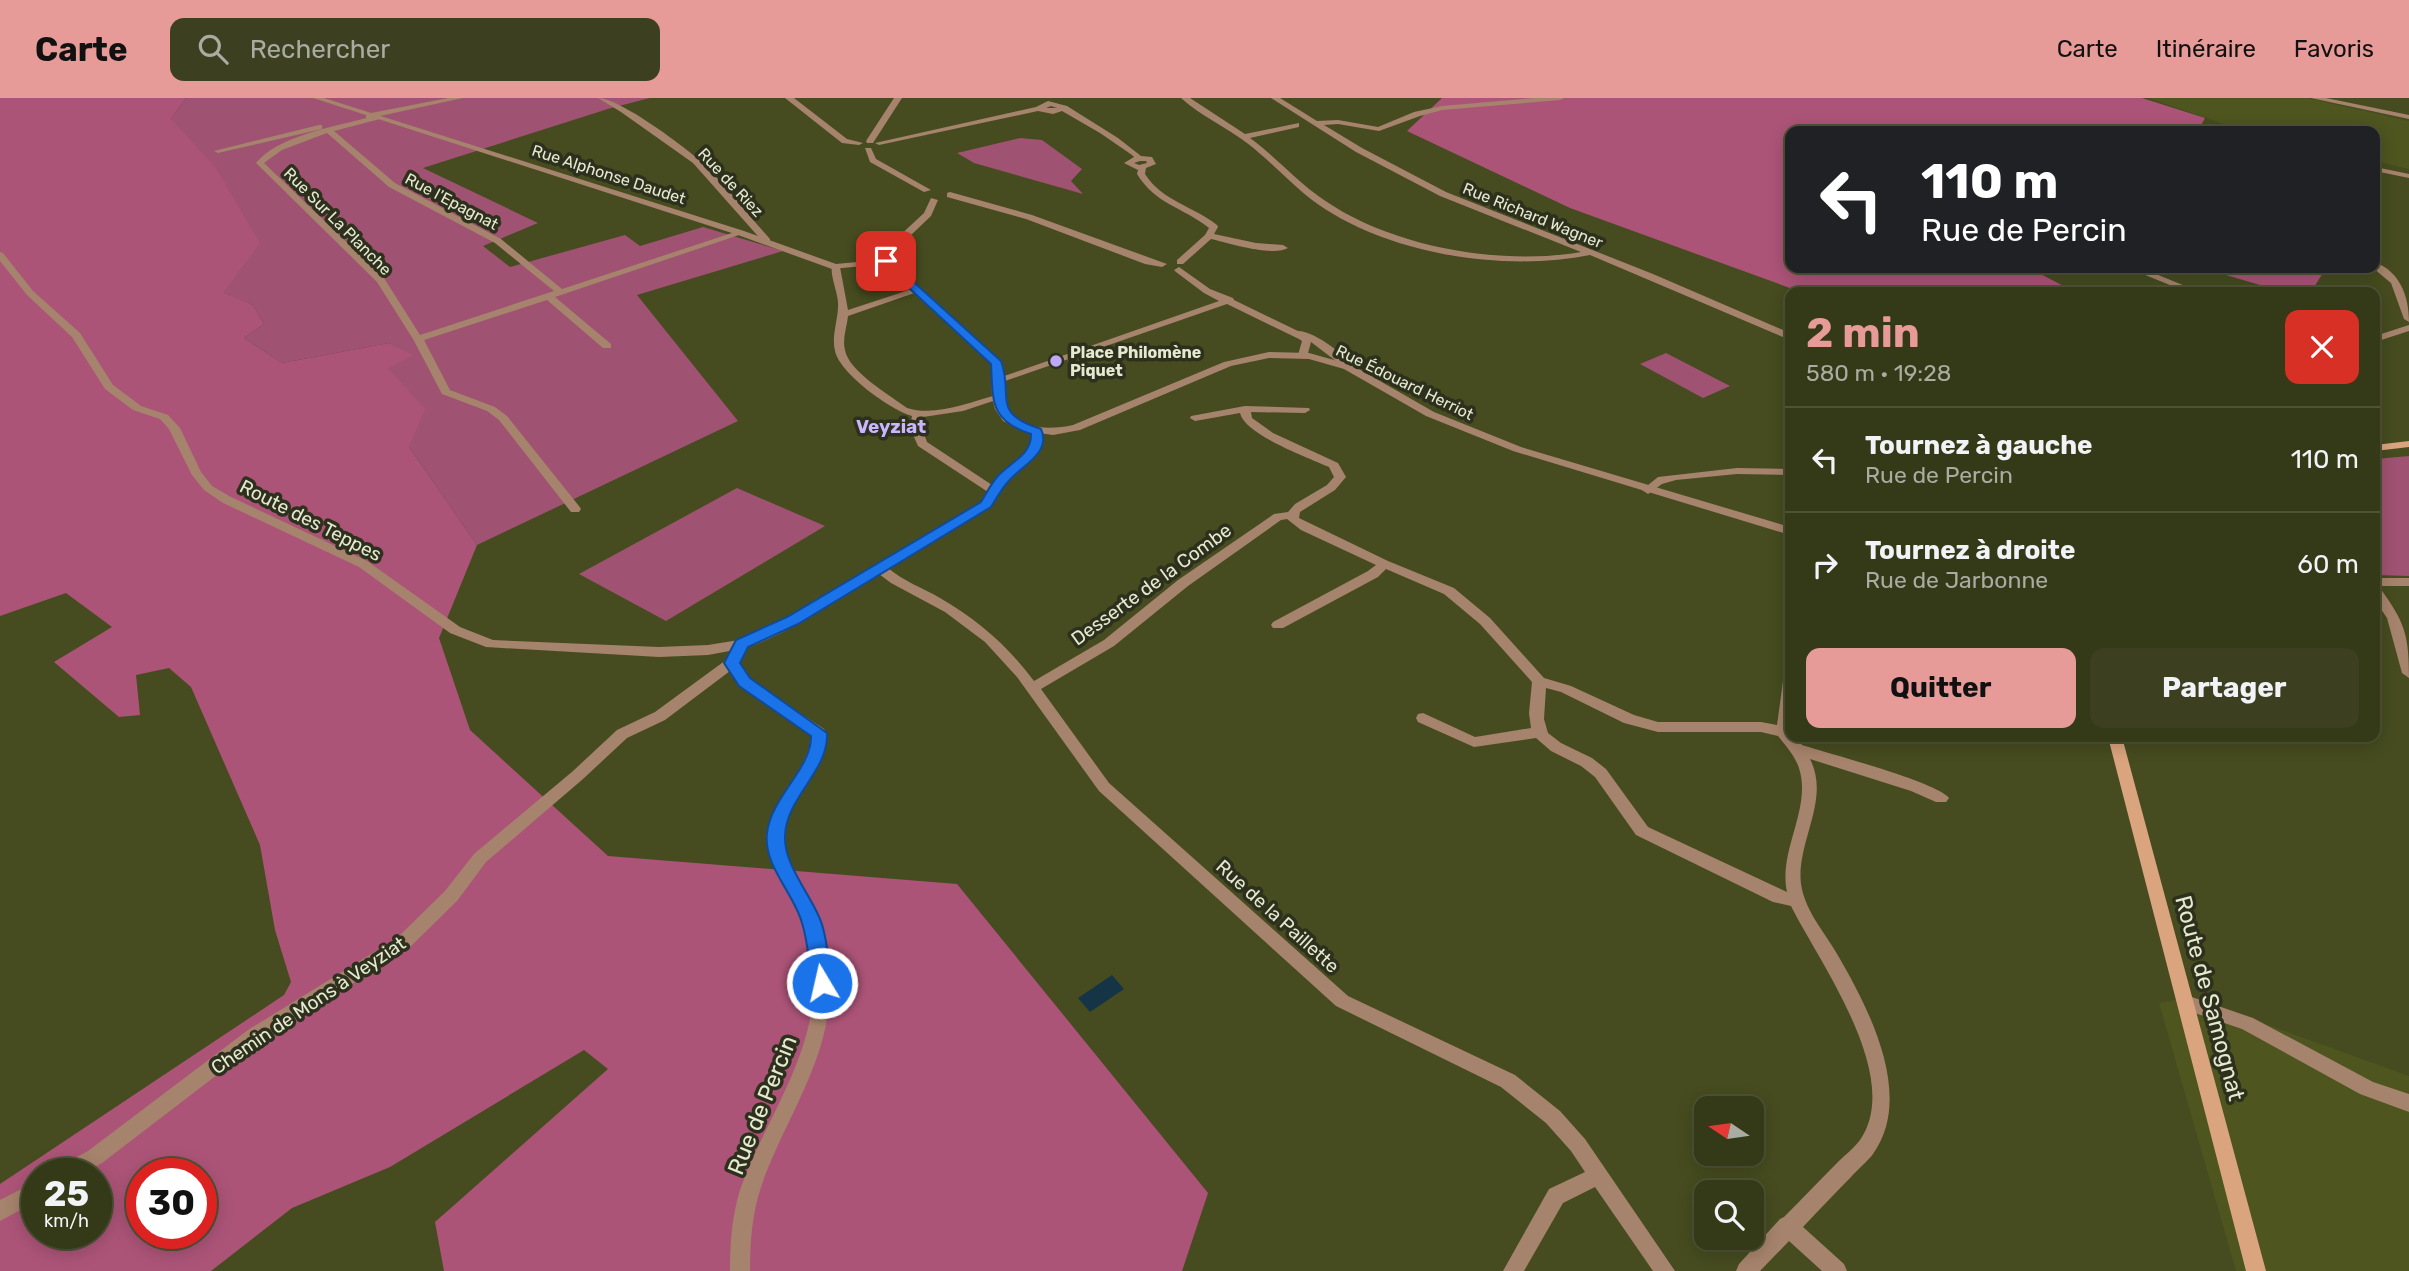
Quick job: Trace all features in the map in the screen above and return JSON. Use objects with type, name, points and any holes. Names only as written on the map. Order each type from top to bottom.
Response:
[{"type":"main road","points":[[2380,448],[2409,444]]},
{"type":"main road","name":"Route de Samognat","points":[[2116,742],[2256,1271]]},
{"type":"street","name":"Rue Alphonse Daudet","points":[[317,98],[767,241],[835,267],[886,261]]},
{"type":"street","points":[[218,151],[459,98]]},
{"type":"street","name":"Rue de Riez","points":[[602,98],[624,110],[696,161],[767,241]]},
{"type":"street","points":[[789,98],[845,141],[859,143],[856,147],[1038,109],[1051,103],[1060,105],[1062,110],[1077,115],[1104,134],[1128,146],[1140,163],[1141,174],[1152,192],[1205,218],[1214,227],[1209,236],[1179,266],[1164,269],[1162,264],[1148,262],[1003,209],[950,195],[934,200],[922,198],[922,194],[934,189]]},
{"type":"street","points":[[898,98],[872,144],[873,160],[934,189],[948,190],[950,195]]},
{"type":"street","points":[[1185,98],[1243,137],[1330,208],[1356,221],[1414,242],[1474,256],[1540,259],[1589,252]]},
{"type":"street","name":"Rue Richard Wagner","points":[[1275,98],[1380,163],[1436,191],[1785,335]]},
{"type":"street","points":[[1315,123],[1338,122],[1379,129],[1442,108],[1560,98]]},
{"type":"street","points":[[2315,98],[2409,117]]},
{"type":"street","name":"Rue Sur La Planche","points":[[374,116],[284,146],[269,153],[260,163],[381,280],[418,339]]},
{"type":"street","points":[[1243,137],[1296,125]]},
{"type":"street","name":"Rue l'Epagnat","points":[[330,132],[392,185],[498,241],[562,293]]},
{"type":"street","points":[[2380,170],[2409,176]]},
{"type":"street","points":[[934,200],[928,214],[884,255],[886,261],[996,363],[997,398],[1010,419],[1027,429],[1037,431]]},
{"type":"street","points":[[575,509],[503,418],[491,409],[446,392],[418,339],[741,233]]},
{"type":"street","points":[[1209,236],[1256,246],[1283,247]]},
{"type":"street","name":"Route des Teppes","points":[[0,256],[30,293],[76,335],[109,387],[137,408],[163,417],[174,428],[196,473],[208,488],[227,500],[363,564],[455,630],[491,644],[659,652],[708,650],[742,644],[793,620],[986,504],[1002,479],[1034,451],[1037,431]]},
{"type":"street","points":[[1179,266],[1199,286],[1317,341],[1357,372]]},
{"type":"street","points":[[835,267],[841,286],[844,314],[839,346],[841,356],[850,367],[903,410],[918,415],[997,398]]},
{"type":"street","points":[[2380,268],[2390,274],[2400,286],[2409,319]]},
{"type":"street","points":[[2146,273],[2182,287]]},
{"type":"street","points":[[844,314],[918,290]]},
{"type":"street","points":[[549,297],[607,346]]},
{"type":"street","points":[[998,380],[1230,300]]},
{"type":"street","points":[[2380,337],[2409,328]]},
{"type":"street","points":[[1290,329],[1307,340],[1303,355]]},
{"type":"street","name":"Rue Édouard Herriot","points":[[1037,431],[1076,428],[1242,360],[1269,355],[1303,355],[1328,360],[1357,372],[1430,414],[1517,449],[1785,530]]},
{"type":"street","points":[[1195,418],[1245,409],[1305,410]]},
{"type":"street","name":"Desserte de la Combe","points":[[1032,688],[1109,643],[1183,583],[1278,517],[1293,515],[1302,503],[1335,486],[1340,477],[1334,466],[1269,435],[1247,419],[1245,409]]},
{"type":"street","points":[[918,415],[916,428],[922,444],[995,492]]},
{"type":"street","points":[[1648,490],[1658,481],[1676,477],[1737,471],[1785,472]]},
{"type":"street","points":[[1293,515],[1293,519],[1305,527],[1449,591],[1485,621],[1539,681],[1566,689],[1629,719],[1658,727],[1761,727],[1785,735]]},
{"type":"street","points":[[1278,625],[1373,574],[1384,564]]},
{"type":"street","name":"Rue de la Paillette","points":[[879,567],[891,580],[916,590],[976,627],[1002,651],[1032,688],[1080,761],[1104,788],[1342,1001],[1508,1082],[1553,1116],[1599,1174],[1665,1271]]},
{"type":"street","points":[[2380,582],[2409,582]]},
{"type":"street","points":[[2380,598],[2393,618],[2409,673]]},
{"type":"street","points":[[732,663],[742,644]]},
{"type":"street","name":"Chemin de Mons à Veyziat","points":[[93,1158],[254,1036],[403,943],[451,896],[480,858],[622,734],[660,716],[732,663]]},
{"type":"street","name":"Rue de Percin","points":[[732,663],[744,682],[819,733],[820,748],[782,808],[776,832],[776,851],[812,922],[822,983],[817,1026],[798,1081],[758,1173],[744,1217],[740,1271]]},
{"type":"street","points":[[1539,681],[1539,732],[1556,746],[1595,767],[1605,778],[1631,821],[1642,831],[1779,897],[1797,901]]},
{"type":"street","points":[[1783,732],[1785,717]]},
{"type":"street","points":[[1423,718],[1474,741],[1539,732]]},
{"type":"street","points":[[1745,1271],[1866,1147],[1880,1110],[1877,1073],[1864,1025],[1850,990],[1797,901],[1792,884],[1792,869],[1808,793],[1808,771],[1791,742]]},
{"type":"street","points":[[1796,749],[1916,787],[1941,798]]},
{"type":"street","points":[[2186,1003],[2247,1023],[2367,1088],[2409,1103]]},
{"type":"street","points":[[1513,1271],[1556,1196],[1599,1174]]},
{"type":"street","points":[[0,1211],[21,1199]]},
{"type":"street","points":[[1787,1226],[1837,1271]]},
{"type":"shaded area","points":[[0,98],[186,98],[171,119],[216,168],[260,243],[223,293],[253,305],[264,324],[244,338],[282,363],[389,343],[414,355],[388,368],[425,409],[409,447],[477,545],[439,638],[470,730],[608,856],[957,884],[1208,1193],[1182,1271],[444,1271],[435,1222],[608,1069],[584,1050],[390,1167],[292,1208],[211,1271],[0,1271],[0,1184],[21,1170],[21,1249],[112,1249],[112,1158],[39,1158],[284,995],[291,982],[275,930],[260,845],[191,687],[169,668],[136,675],[140,715],[119,717],[54,662],[112,627],[66,593],[0,616]]},
{"type":"shaded area","points":[[186,98],[650,98],[423,168],[538,223],[483,246],[510,267],[625,235],[640,246],[703,227],[783,251],[637,295],[738,421],[477,545],[409,447],[387,367],[413,355],[389,343],[282,363],[244,338],[264,324],[253,305],[223,294],[171,119]]},
{"type":"shaded area","points":[[1442,98],[2142,98],[2205,118],[2201,126],[1785,126],[1785,273],[2039,273],[2065,287],[1787,287],[1570,208],[1407,131]]},
{"type":"shaded area","points":[[2148,98],[2307,98],[2409,121],[2409,169],[2380,162],[2380,126],[2229,126]]},
{"type":"shaded area","points":[[1020,138],[1042,140],[1082,169],[1071,181],[1083,194],[974,163],[957,153]]},
{"type":"shaded area","points":[[2219,273],[2323,273],[2314,287],[2267,287]]},
{"type":"shaded area","points":[[1666,353],[1730,386],[1703,398],[1640,364]]},
{"type":"shaded area","points":[[2409,456],[2409,576],[2380,575],[2380,459]]},
{"type":"shaded area","points":[[737,488],[825,526],[666,621],[579,574]]},
{"type":"shaded area","points":[[2191,997],[2409,1076],[2409,1271],[2236,1271],[2159,1003]]},
{"type":"water","points":[[1112,975],[1124,989],[1090,1012],[1078,998]]},
{"type":"place","name":"Place Philomène Piquet","points":[[1056,361]]},
{"type":"district","name":"Veyziat","points":[[891,426]]},
{"type":"route","points":[[822,983],[812,922],[776,851],[776,832],[782,808],[820,748],[819,733],[744,682],[732,663],[742,644],[793,620],[986,504],[1002,479],[1034,451],[1038,440],[1037,431],[1017,425],[999,405],[999,370],[996,363],[886,261]]}]
